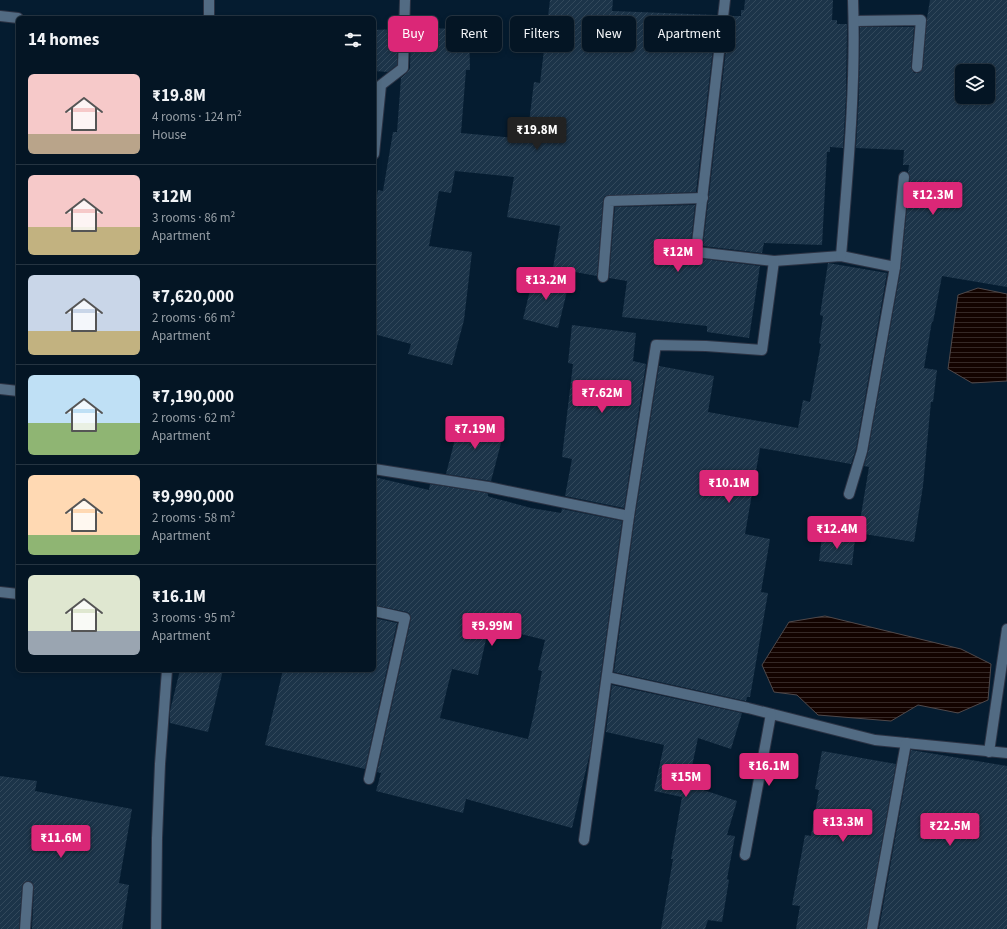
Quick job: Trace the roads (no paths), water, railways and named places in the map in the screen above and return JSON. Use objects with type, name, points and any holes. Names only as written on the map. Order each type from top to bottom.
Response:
[{"type":"street","points":[[209,0],[209,16]]},
{"type":"street","points":[[376,134],[381,85],[403,68],[405,0]]},
{"type":"street","points":[[724,0],[696,252],[774,261],[841,256],[895,268]]},
{"type":"street","points":[[841,256],[850,140],[854,21],[853,0]]},
{"type":"street","points":[[0,16],[16,18]]},
{"type":"street","points":[[854,21],[921,20],[917,67]]},
{"type":"street","points":[[849,494],[862,451],[895,268],[904,177]]},
{"type":"street","points":[[603,277],[609,201],[703,198]]},
{"type":"street","points":[[584,840],[629,516],[656,345],[706,346],[762,350],[774,261]]},
{"type":"street","points":[[0,389],[16,391]]},
{"type":"street","points":[[376,468],[488,487],[629,516]]},
{"type":"street","points":[[0,592],[16,594]]},
{"type":"street","points":[[369,779],[405,618],[376,611]]},
{"type":"street","points":[[989,752],[1007,629]]},
{"type":"street","points":[[156,929],[157,838],[160,764],[167,672]]},
{"type":"street","points":[[607,677],[771,714],[875,740],[1007,753]]},
{"type":"street","points":[[745,856],[771,714]]},
{"type":"street","points":[[872,929],[906,743]]},
{"type":"street","points":[[25,929],[28,887]]}]
